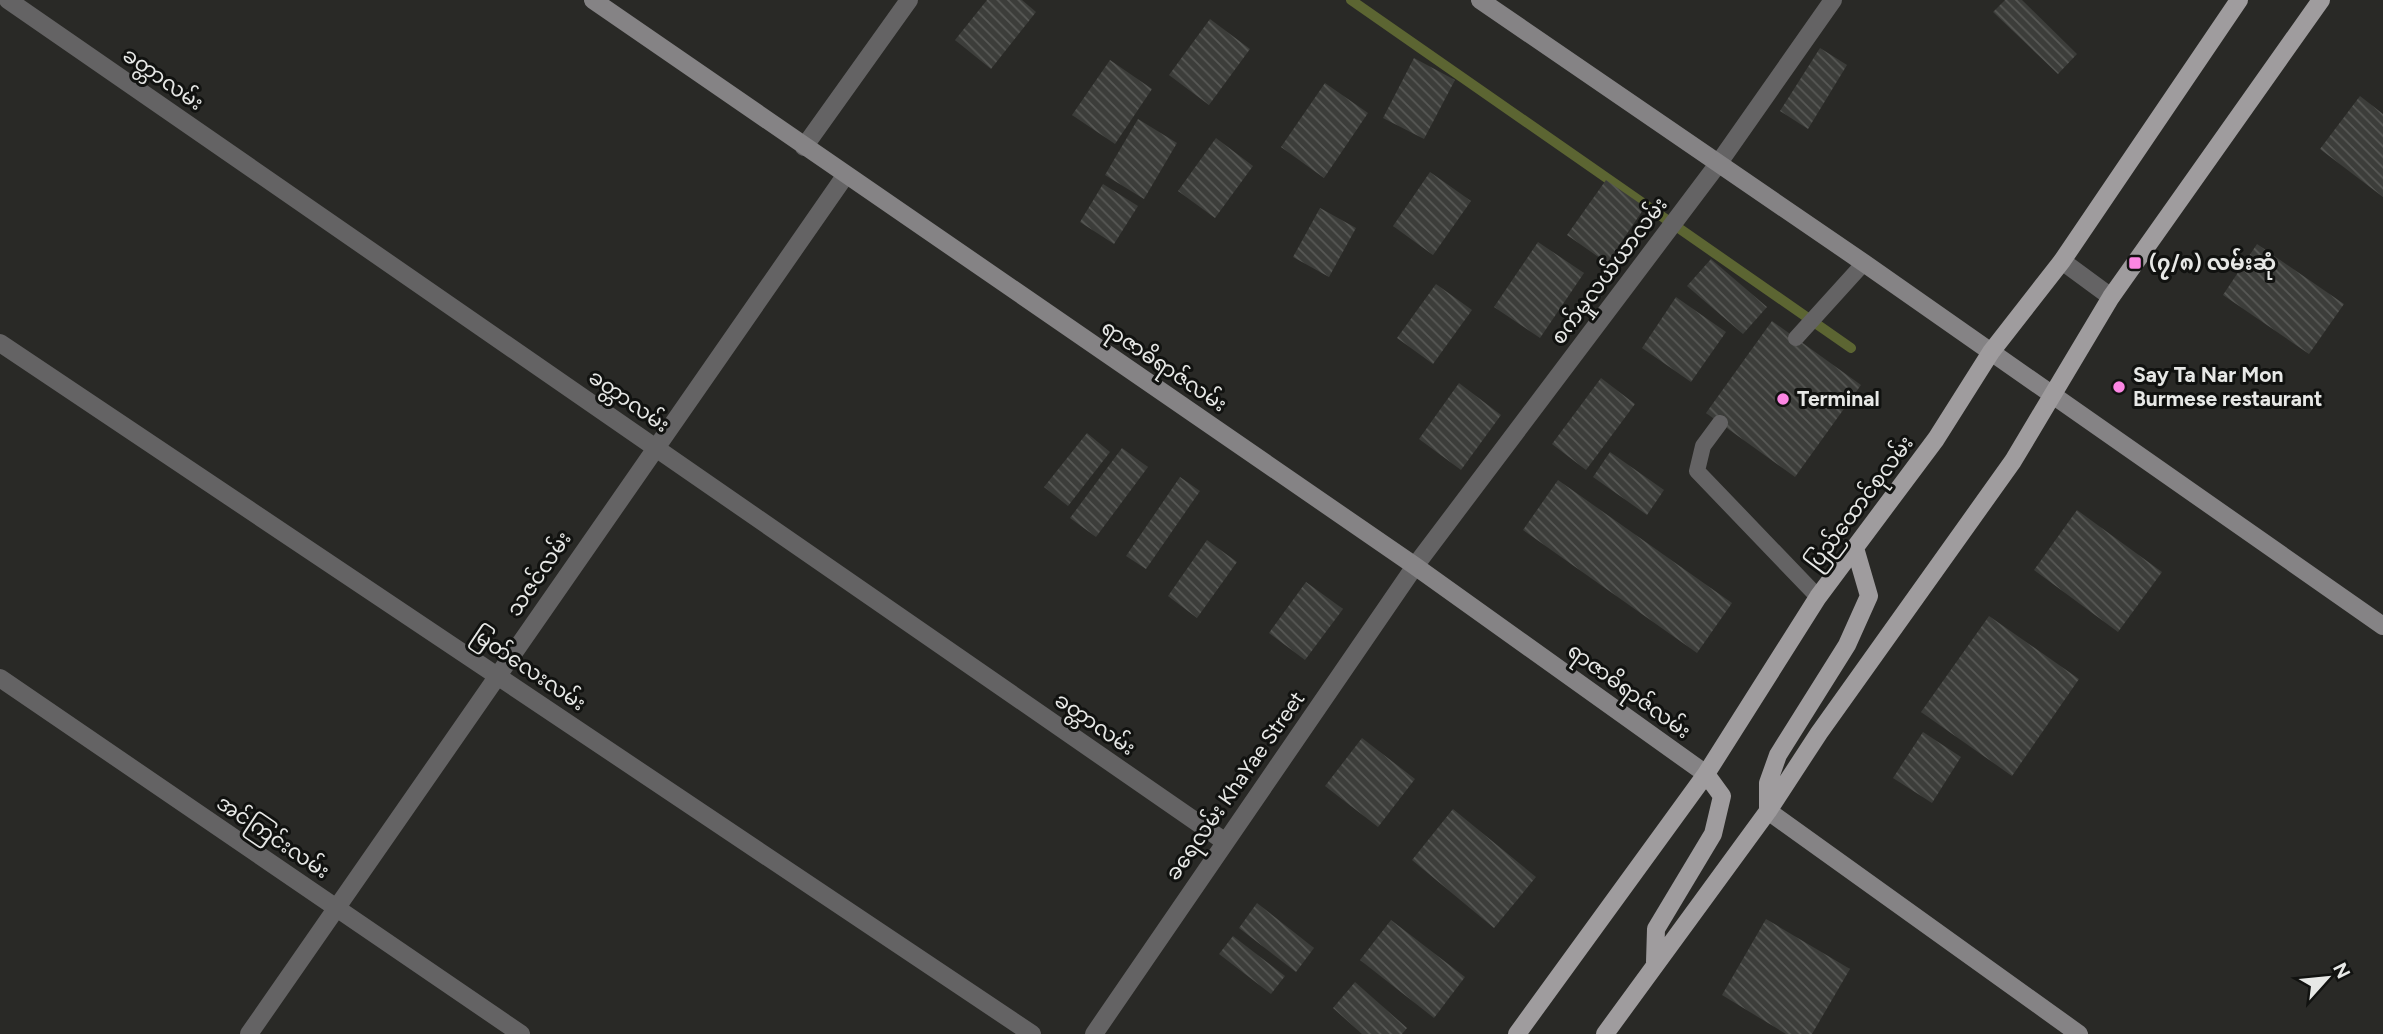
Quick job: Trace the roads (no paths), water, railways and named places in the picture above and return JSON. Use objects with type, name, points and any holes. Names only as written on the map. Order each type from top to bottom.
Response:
[{"type":"main road","name":"ပြည်ထောင်စုလမ်း","points":[[1517,1034],[1706,774],[1818,597],[1936,439],[1991,352],[2062,261],[2239,0]]},
{"type":"main road","points":[[1605,1034],[1655,962],[1768,811],[1819,733],[2013,461],[2112,297],[2321,0]]},
{"type":"main road","points":[[1768,811],[1768,783],[1778,755],[1847,645],[1869,596],[1855,548]]},
{"type":"main road","points":[[1655,962],[1656,929],[1713,834],[1722,796],[1706,774]]},
{"type":"street","name":"ခတ္တာလမ်း","points":[[8,0],[1224,841]]},
{"type":"street","name":"ရာဇာဓိရာဇ်လမ်း","points":[[593,0],[1415,566],[1706,774]]},
{"type":"street","points":[[804,147],[909,0]]},
{"type":"street","points":[[1480,0],[1864,263],[2383,626]]},
{"type":"street","name":"စက်မှုလယ်ယာလမ်း","points":[[1415,566],[1718,164],[1833,0]]},
{"type":"street","name":"သဇင်လမ်း","points":[[249,1034],[654,446],[845,176]]},
{"type":"street","points":[[2062,261],[2112,297]]},
{"type":"street","name":"မြတ်လေးလမ်း","points":[[0,343],[1032,1034]]},
{"type":"street","name":"ခရေလမ်း KhaYae Street","points":[[1094,1034],[1415,566]]},
{"type":"street","name":"အင်ကြင်းလမ်း","points":[[0,678],[521,1034]]},
{"type":"street","points":[[1768,811],[2079,1034]]},
{"type":"lane","points":[[1796,338],[1864,263]]},
{"type":"lane","points":[[1720,424],[1703,446],[1697,471],[1818,597]]},
{"type":"waterway","points":[[1351,0],[1851,348]]},
{"type":"place","name":"(၇/၈) လမ်းဆုံ","points":[[2135,263]]},
{"type":"place","name":"Say Ta Nar Mon Burmese restaurant","points":[[2119,387]]},
{"type":"place","name":"Terminal","points":[[1783,399]]}]
